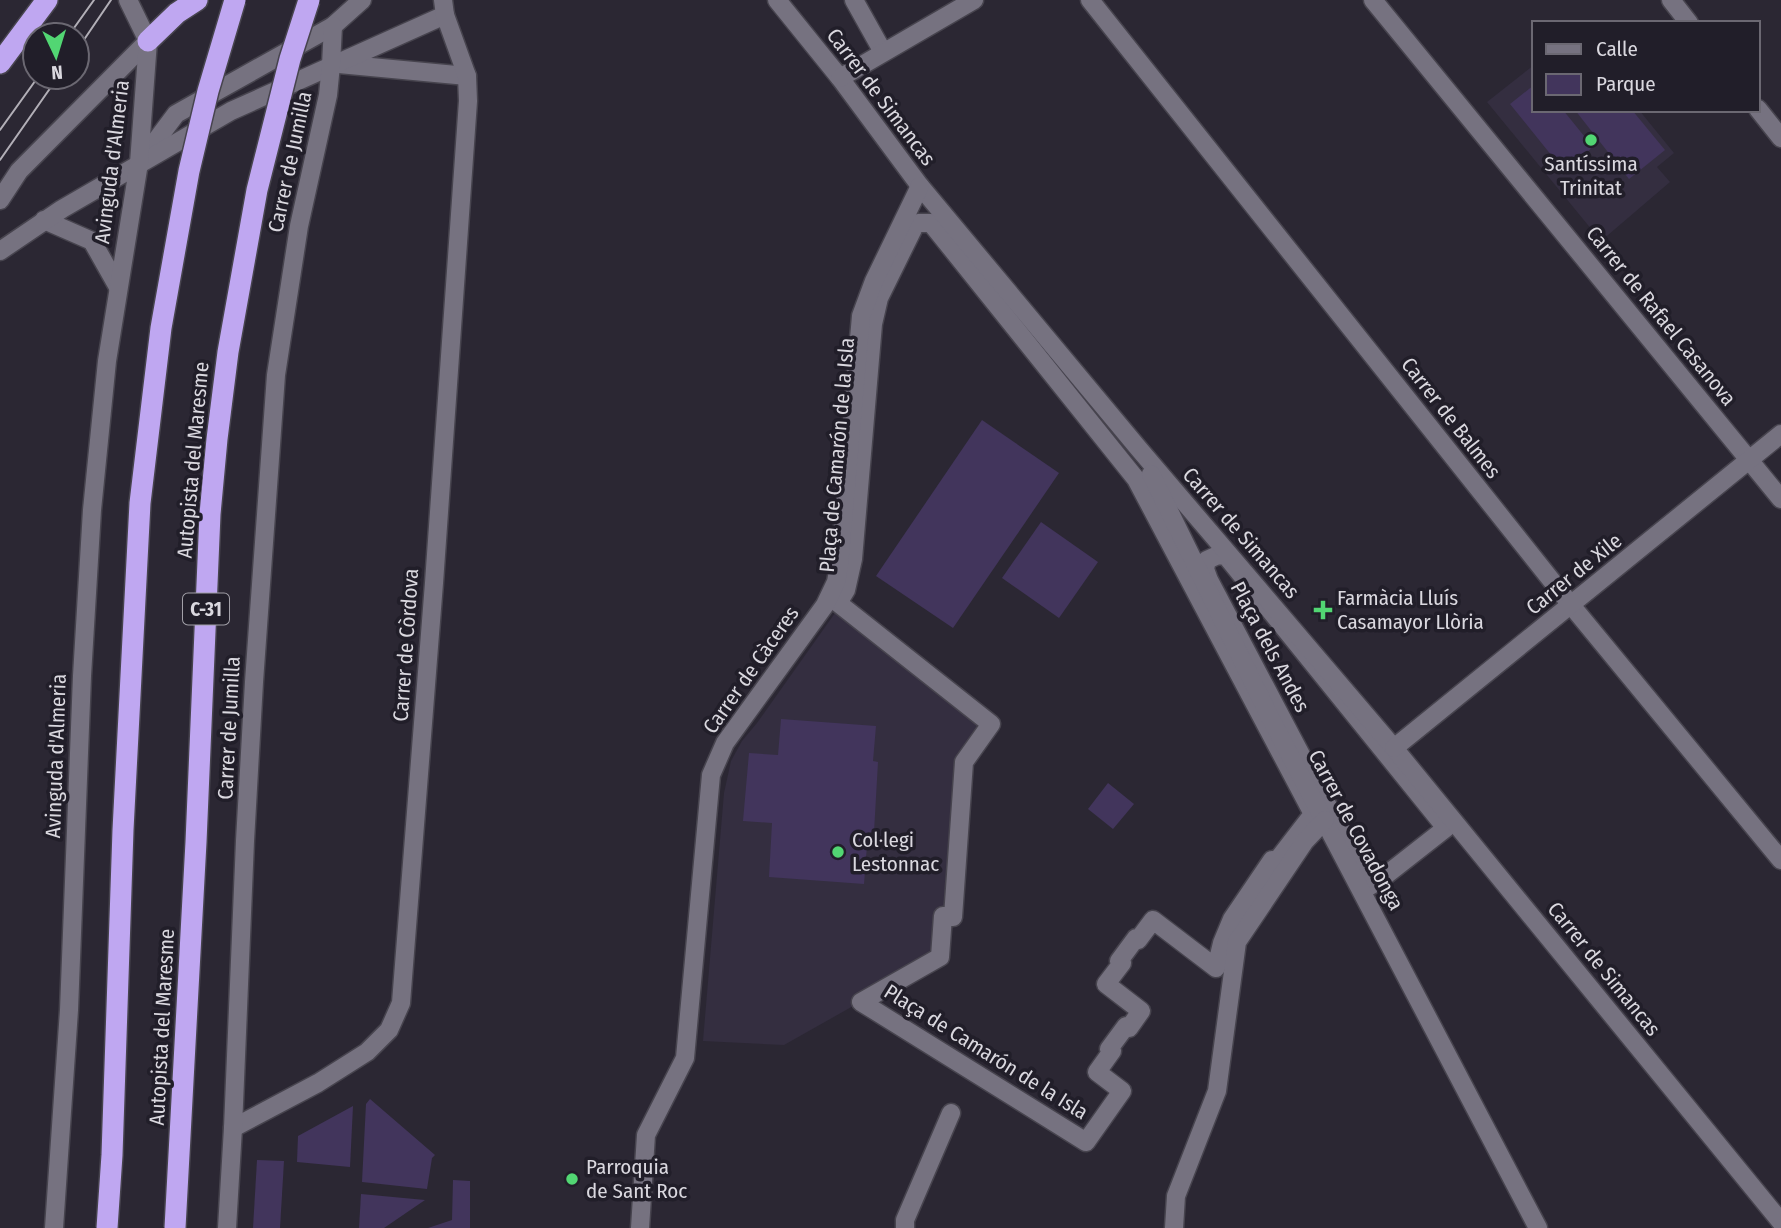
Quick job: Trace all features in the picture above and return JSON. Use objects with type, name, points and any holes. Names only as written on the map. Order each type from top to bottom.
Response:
[{"type":"highway","points":[[0,63],[47,0]]},
{"type":"highway","points":[[148,41],[177,13],[197,0]]},
{"type":"highway","name":"Autopista del Maresme","points":[[107,1228],[123,830],[140,503],[161,328],[189,171],[208,92],[236,0]]},
{"type":"highway","name":"Autopista del Maresme","points":[[175,1228],[197,842],[210,514],[217,439],[228,352],[257,190],[290,59],[309,0]]},
{"type":"street","points":[[0,200],[19,171],[148,41],[128,0]]},
{"type":"street","points":[[139,163],[176,114],[333,26],[362,0]]},
{"type":"street","name":"Carrer de Simancas","points":[[777,0],[840,78],[919,186],[1394,748],[1781,1222]]},
{"type":"street","points":[[854,0],[883,52]]},
{"type":"street","points":[[840,78],[974,0]]},
{"type":"street","name":"Carrer de Balmes","points":[[1090,0],[1571,606],[1781,860]]},
{"type":"street","name":"Carrer de Rafael Casanova","points":[[1373,0],[1781,499]]},
{"type":"street","points":[[1671,0],[1687,21]]},
{"type":"street","points":[[0,251],[44,220],[231,111],[333,64],[447,5]]},
{"type":"street","name":"Carrer de Còrdova","points":[[233,1128],[318,1083],[367,1052],[389,1030],[401,1003],[468,101],[467,76],[447,5]]},
{"type":"street","name":"Carrer de Jumilla","points":[[227,1228],[253,696],[276,376],[299,226],[328,95],[333,64],[333,26]]},
{"type":"street","name":"Avinguda d'Almeria","points":[[54,1228],[69,1010],[82,676],[92,510],[107,361],[139,163],[148,41]]},
{"type":"street","points":[[333,64],[467,76]]},
{"type":"street","points":[[1760,112],[1781,138]]},
{"type":"street","name":"Carrer de Càceres","points":[[639,1228],[646,1135],[685,1058],[711,775],[725,743],[825,605],[836,582],[861,316],[874,281],[919,186]]},
{"type":"street","name":"Avinguda d'Almeria","points":[[44,220],[92,241],[118,287]]},
{"type":"street","name":"Plaça de Camarón de la Isla","points":[[918,223],[931,223],[1136,479],[1313,814],[1276,862],[1272,860],[1232,919],[1216,968],[1153,920],[1119,961],[1122,963],[1106,984],[1141,1011],[1109,1049],[1112,1051],[1097,1072],[1122,1091],[1086,1142],[861,1002],[940,957],[943,916],[953,916],[964,762],[991,724],[838,603],[846,590],[853,559],[873,324],[879,298],[914,228],[918,223]]},
{"type":"street","name":"Carrer de Xile","points":[[1394,748],[1781,434]]},
{"type":"street","name":"Carrer de Covadonga","points":[[1139,449],[1272,719],[1538,1228]]},
{"type":"street","name":"Plaça dels Andes","points":[[1218,555],[1229,559],[1446,828],[1370,886],[1209,580],[1205,569],[1207,560],[1218,555]]},
{"type":"street","points":[[1174,1228],[1176,1196],[1217,1091],[1237,942],[1305,841],[1325,820]]},
{"type":"street","points":[[905,1228],[905,1220],[951,1114]]},
{"type":"shaded area","name":"Santíssima Trinitat","points":[[1532,67],[1532,112],[1641,112],[1674,153],[1657,167],[1670,182],[1601,241],[1487,102]]},
{"type":"shaded area","name":"Col·legi Lestonnac","points":[[840,606],[990,725],[964,762],[940,957],[784,1045],[703,1041],[724,793],[731,761],[742,741]]},
{"type":"green space","points":[[1532,87],[1532,112],[1565,112],[1593,147],[1564,171],[1510,104]]},
{"type":"green space","points":[[1577,112],[1634,112],[1665,150],[1629,179]]},
{"type":"green space","points":[[982,420],[1059,473],[953,628],[876,576]]},
{"type":"green space","points":[[1041,522],[1098,562],[1059,618],[1002,578]]},
{"type":"green space","points":[[781,719],[876,726],[873,761],[878,762],[874,832],[868,832],[864,884],[769,877],[772,823],[743,821],[749,753],[778,755]]},
{"type":"green space","points":[[1108,783],[1134,804],[1113,829],[1088,809]]},
{"type":"green space","points":[[370,1099],[435,1155],[432,1158],[427,1189],[362,1182],[366,1104]]},
{"type":"green space","points":[[353,1106],[350,1167],[297,1162],[298,1136]]},
{"type":"green space","points":[[257,1160],[284,1161],[280,1228],[253,1228]]},
{"type":"green space","points":[[453,1180],[470,1181],[470,1228],[428,1228],[452,1220]]},
{"type":"green space","points":[[361,1194],[425,1200],[384,1228],[359,1228]]},
{"type":"tram line","points":[[79,21],[94,0]]},
{"type":"tram line","points":[[91,29],[111,0]]},
{"type":"tram line","points":[[0,130],[28,91]]},
{"type":"tram line","points":[[0,160],[48,91]]},
{"type":"place","name":"Santíssima Trinitat","points":[[1591,140]]},
{"type":"place","name":"Farmàcia Lluís Casamayor Llòria","points":[[1323,610]]},
{"type":"place","name":"Col·legi Lestonnac","points":[[838,852]]},
{"type":"place","name":"Parroquia de Sant Roc","points":[[572,1179]]}]
